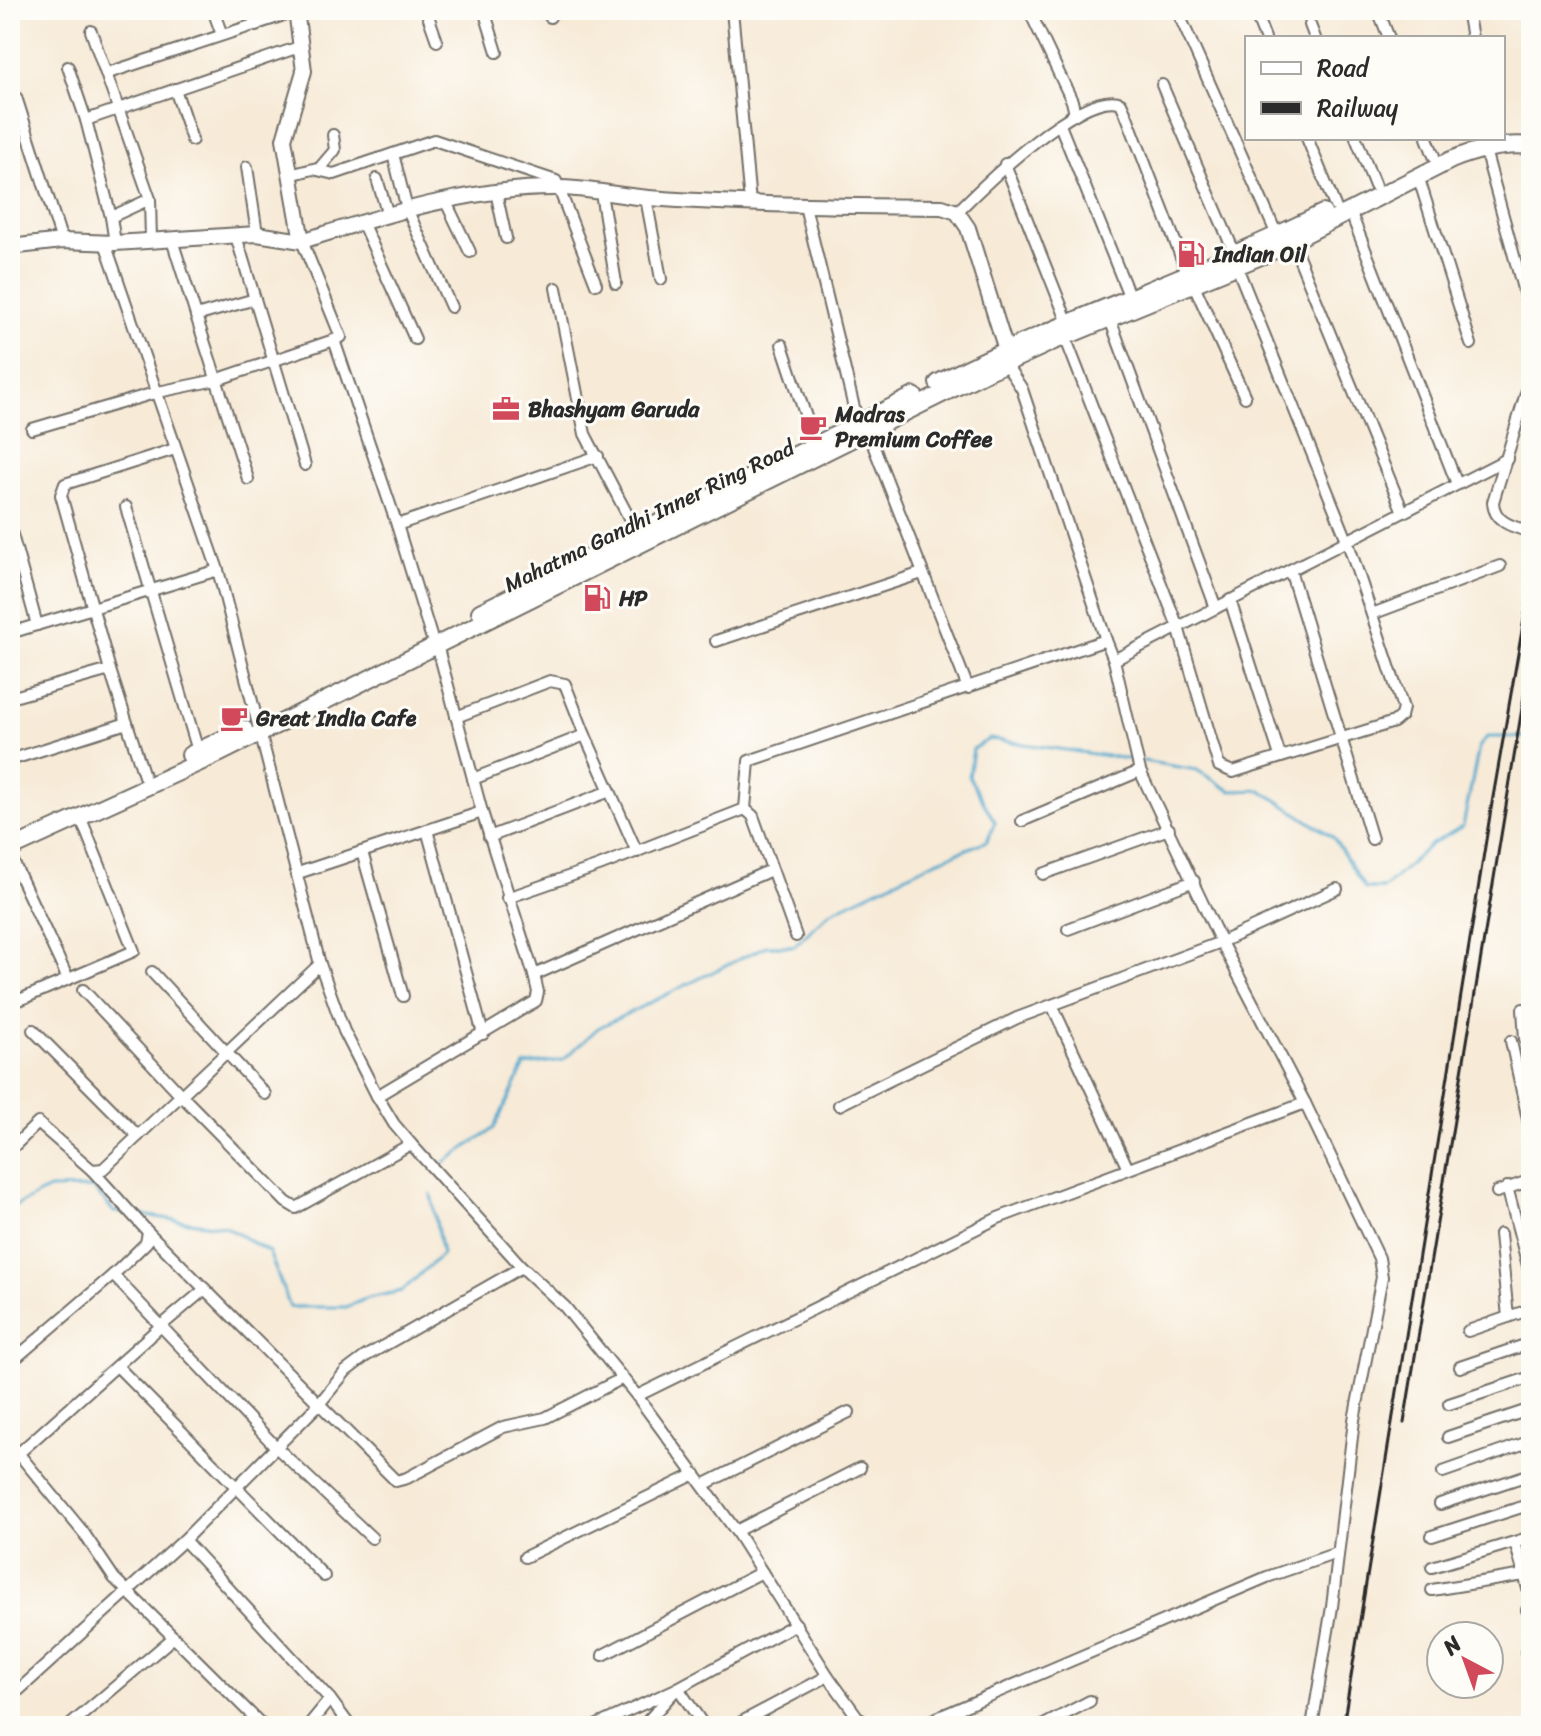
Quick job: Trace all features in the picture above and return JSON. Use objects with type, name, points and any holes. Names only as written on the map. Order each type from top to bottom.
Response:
[{"type":"main road","points":[[1505,135],[1531,137]]},
{"type":"main road","name":"Mahatma Gandhi Inner Ring Road","points":[[1343,209],[1375,186],[1434,156],[1484,144],[1531,146]]},
{"type":"main road","name":"Mahatma Gandhi Inner Ring Road","points":[[1066,330],[1110,319],[1484,144]]},
{"type":"main road","name":"Mahatma Gandhi Inner Ring Road","points":[[10,852],[1006,357],[1130,298],[1191,280]]},
{"type":"main road","name":"Mahatma Gandhi Inner Ring Road","points":[[434,641],[637,533],[815,444],[863,428]]},
{"type":"main road","name":"Mahatma Gandhi Inner Ring Road","points":[[10,838],[198,751],[258,728]]},
{"type":"street","points":[[213,10],[222,35]]},
{"type":"street","points":[[252,10],[256,26]]},
{"type":"street","points":[[426,10],[437,41]]},
{"type":"street","points":[[484,10],[497,52]]},
{"type":"street","points":[[732,10],[750,203]]},
{"type":"street","points":[[1029,10],[1072,101],[1075,114]]},
{"type":"street","points":[[1177,10],[1284,238],[1403,512]]},
{"type":"street","points":[[1254,10],[1264,36]]},
{"type":"street","points":[[1378,10],[1388,36]]},
{"type":"street","points":[[1467,10],[1472,36]]},
{"type":"street","points":[[32,429],[158,392],[216,380],[341,337],[302,241],[284,139],[304,71],[296,11],[108,73]]},
{"type":"street","points":[[1310,25],[1314,36]]},
{"type":"street","points":[[91,31],[150,199],[151,241]]},
{"type":"street","points":[[86,120],[302,46]]},
{"type":"street","points":[[68,67],[86,120],[111,217],[110,243],[175,449],[218,570],[320,964],[344,1031],[394,1124],[522,1267],[565,1307],[703,1485],[736,1531],[828,1676],[862,1722],[846,1726]]},
{"type":"street","points":[[1005,164],[1178,627],[1219,766],[1233,772],[1394,722],[1401,716],[1403,708],[1347,540],[1236,260],[1162,85]]},
{"type":"street","points":[[175,89],[192,140]]},
{"type":"street","points":[[16,97],[62,241]]},
{"type":"street","points":[[957,212],[1005,164],[1075,114],[1103,101],[1121,103],[1191,280],[1245,397]]},
{"type":"street","points":[[1060,125],[1130,298]]},
{"type":"street","points":[[318,170],[335,150],[333,135]]},
{"type":"street","points":[[290,175],[318,170],[334,174],[428,140],[439,141],[556,181],[596,284]]},
{"type":"street","points":[[1308,140],[1343,209],[1457,484]]},
{"type":"street","points":[[1357,140],[1375,186]]},
{"type":"street","points":[[1428,140],[1434,156]]},
{"type":"street","points":[[1484,144],[1531,318]]},
{"type":"street","points":[[393,154],[407,209],[451,307]]},
{"type":"street","points":[[247,167],[257,234]]},
{"type":"street","points":[[1418,176],[1471,344]]},
{"type":"street","points":[[377,179],[388,215]]},
{"type":"street","points":[[10,247],[62,241],[110,243],[257,234],[302,241],[445,200],[496,192],[559,188],[646,198],[805,206],[942,207],[957,212],[968,228],[1006,357],[1022,389],[1114,660],[1140,767],[1221,942],[1305,1103],[1382,1267],[1354,1420],[1332,1607],[1312,1726]]},
{"type":"street","points":[[496,192],[506,238]]},
{"type":"street","points":[[601,193],[616,283]]},
{"type":"street","points":[[646,198],[661,279]]},
{"type":"street","points":[[111,217],[150,199]]},
{"type":"street","points":[[445,200],[470,252]]},
{"type":"street","points":[[805,206],[863,428],[968,688]]},
{"type":"street","points":[[362,222],[415,339]]},
{"type":"street","points":[[236,236],[305,465]]},
{"type":"street","points":[[172,240],[248,479]]},
{"type":"street","points":[[556,288],[585,434],[637,533]]},
{"type":"street","points":[[196,316],[255,299]]},
{"type":"street","points":[[1110,319],[1216,608]]},
{"type":"street","points":[[334,340],[434,641],[507,898],[538,992],[536,1001],[377,1096]]},
{"type":"street","points":[[782,345],[815,444]]},
{"type":"street","points":[[1531,377],[1493,509],[1509,526],[1531,532]]},
{"type":"street","points":[[144,776],[110,670],[66,515],[62,489],[71,481],[175,449]]},
{"type":"street","points":[[397,525],[598,456]]},
{"type":"street","points":[[1114,660],[1507,459]]},
{"type":"street","points":[[126,507],[198,751]]},
{"type":"street","points":[[11,531],[37,625]]},
{"type":"street","points":[[1372,614],[1500,566]]},
{"type":"street","points":[[10,633],[218,570]]},
{"type":"street","points":[[1290,570],[1372,839]]},
{"type":"street","points":[[716,641],[922,573]]},
{"type":"street","points":[[1230,600],[1280,756]]},
{"type":"street","points":[[745,809],[749,761],[1106,640]]},
{"type":"street","points":[[10,698],[110,670]]},
{"type":"street","points":[[456,717],[550,681],[565,684],[637,852]]},
{"type":"street","points":[[10,760],[127,723]]},
{"type":"street","points":[[473,779],[585,735]]},
{"type":"street","points":[[1022,821],[1140,767]]},
{"type":"street","points":[[489,837],[610,791]]},
{"type":"street","points":[[507,898],[637,852],[745,809]]},
{"type":"street","points":[[745,809],[753,816],[796,936]]},
{"type":"street","points":[[298,873],[482,812]]},
{"type":"street","points":[[10,1004],[134,951],[80,816]]},
{"type":"street","points":[[1043,874],[1169,829]]},
{"type":"street","points":[[427,830],[483,1034]]},
{"type":"street","points":[[10,852],[68,979]]},
{"type":"street","points":[[362,852],[403,996]]},
{"type":"street","points":[[534,975],[771,870]]},
{"type":"street","points":[[1068,929],[1194,881]]},
{"type":"street","points":[[839,1105],[1017,1018],[1221,942],[1337,889]]},
{"type":"street","points":[[92,1170],[103,1169],[320,964]]},
{"type":"street","points":[[152,972],[265,1094]]},
{"type":"street","points":[[83,990],[181,1095],[286,1202],[296,1208],[411,1144]]},
{"type":"street","points":[[1052,1005],[1128,1169]]},
{"type":"street","points":[[1523,1009],[1528,1039],[1506,1042],[1528,1106],[1531,1133]]},
{"type":"street","points":[[33,1030],[138,1136]]},
{"type":"street","points":[[637,1396],[998,1218],[1305,1103]]},
{"type":"street","points":[[10,1150],[38,1123],[92,1170],[148,1232],[391,1478],[401,1481],[503,1427],[545,1418],[621,1379]]},
{"type":"street","points":[[1531,1199],[1528,1181],[1502,1190],[1531,1277]]},
{"type":"street","points":[[10,1363],[113,1275],[146,1243],[148,1232]]},
{"type":"street","points":[[1500,1234],[1508,1317]]},
{"type":"street","points":[[10,1698],[184,1540],[319,1404],[346,1371],[366,1356],[522,1267]]},
{"type":"street","points":[[113,1275],[275,1446],[372,1538]]},
{"type":"street","points":[[205,1289],[14,1457],[83,1532],[108,1571],[263,1726]]},
{"type":"street","points":[[1468,1331],[1531,1309]]},
{"type":"street","points":[[1460,1367],[1531,1343]]},
{"type":"street","points":[[117,1366],[324,1576]]},
{"type":"street","points":[[1449,1404],[1531,1377]]},
{"type":"street","points":[[1448,1437],[1531,1409]]},
{"type":"street","points":[[703,1485],[849,1412]]},
{"type":"street","points":[[1443,1472],[1531,1441]]},
{"type":"street","points":[[736,1531],[860,1468]]},
{"type":"street","points":[[525,1557],[695,1474]]},
{"type":"street","points":[[1440,1504],[1531,1474]]},
{"type":"street","points":[[1432,1536],[1531,1504]]},
{"type":"street","points":[[1432,1567],[1531,1537]]},
{"type":"street","points":[[184,1540],[330,1699],[350,1726]]},
{"type":"street","points":[[1515,1542],[1529,1592]]},
{"type":"street","points":[[918,1726],[1267,1577],[1337,1553]]},
{"type":"street","points":[[603,1655],[762,1572]]},
{"type":"street","points":[[1432,1590],[1524,1575]]},
{"type":"street","points":[[595,1726],[678,1688],[796,1624]]},
{"type":"street","points":[[69,1726],[174,1637]]},
{"type":"street","points":[[1531,1650],[1526,1652],[1531,1660]]},
{"type":"street","points":[[734,1726],[828,1676]]},
{"type":"street","points":[[643,1726],[678,1688]]},
{"type":"street","points":[[678,1688],[704,1726]]},
{"type":"street","points":[[308,1726],[330,1699]]},
{"type":"street","points":[[1042,1726],[1090,1701]]},
{"type":"waterway","points":[[1143,761],[1197,770],[1231,791],[1261,790],[1333,837],[1365,888],[1384,888],[1430,845],[1463,826],[1479,747],[1487,737],[1531,737]]},
{"type":"waterway","points":[[445,1162],[494,1128],[525,1065],[563,1060],[598,1028],[766,946],[794,946],[830,912],[934,862],[987,841],[995,822],[969,777],[973,749],[989,739],[1135,760]]},
{"type":"waterway","points":[[10,1209],[49,1189],[93,1188],[114,1212],[126,1213]]},
{"type":"waterway","points":[[141,1215],[226,1227],[269,1252],[290,1307],[346,1307],[368,1298],[402,1291],[442,1254],[431,1194]]},
{"type":"railway","points":[[1343,1726],[1531,579]]},
{"type":"railway","points":[[1404,1423],[1531,654]]},
{"type":"place","name":"Indian Oil","points":[[1191,254]]},
{"type":"place","name":"Bhashyam Garuda","points":[[506,409]]},
{"type":"place","name":"Madras Premium Coffee","points":[[813,427]]},
{"type":"place","name":"HP","points":[[597,598]]},
{"type":"place","name":"Great India Cafe","points":[[234,718]]}]
